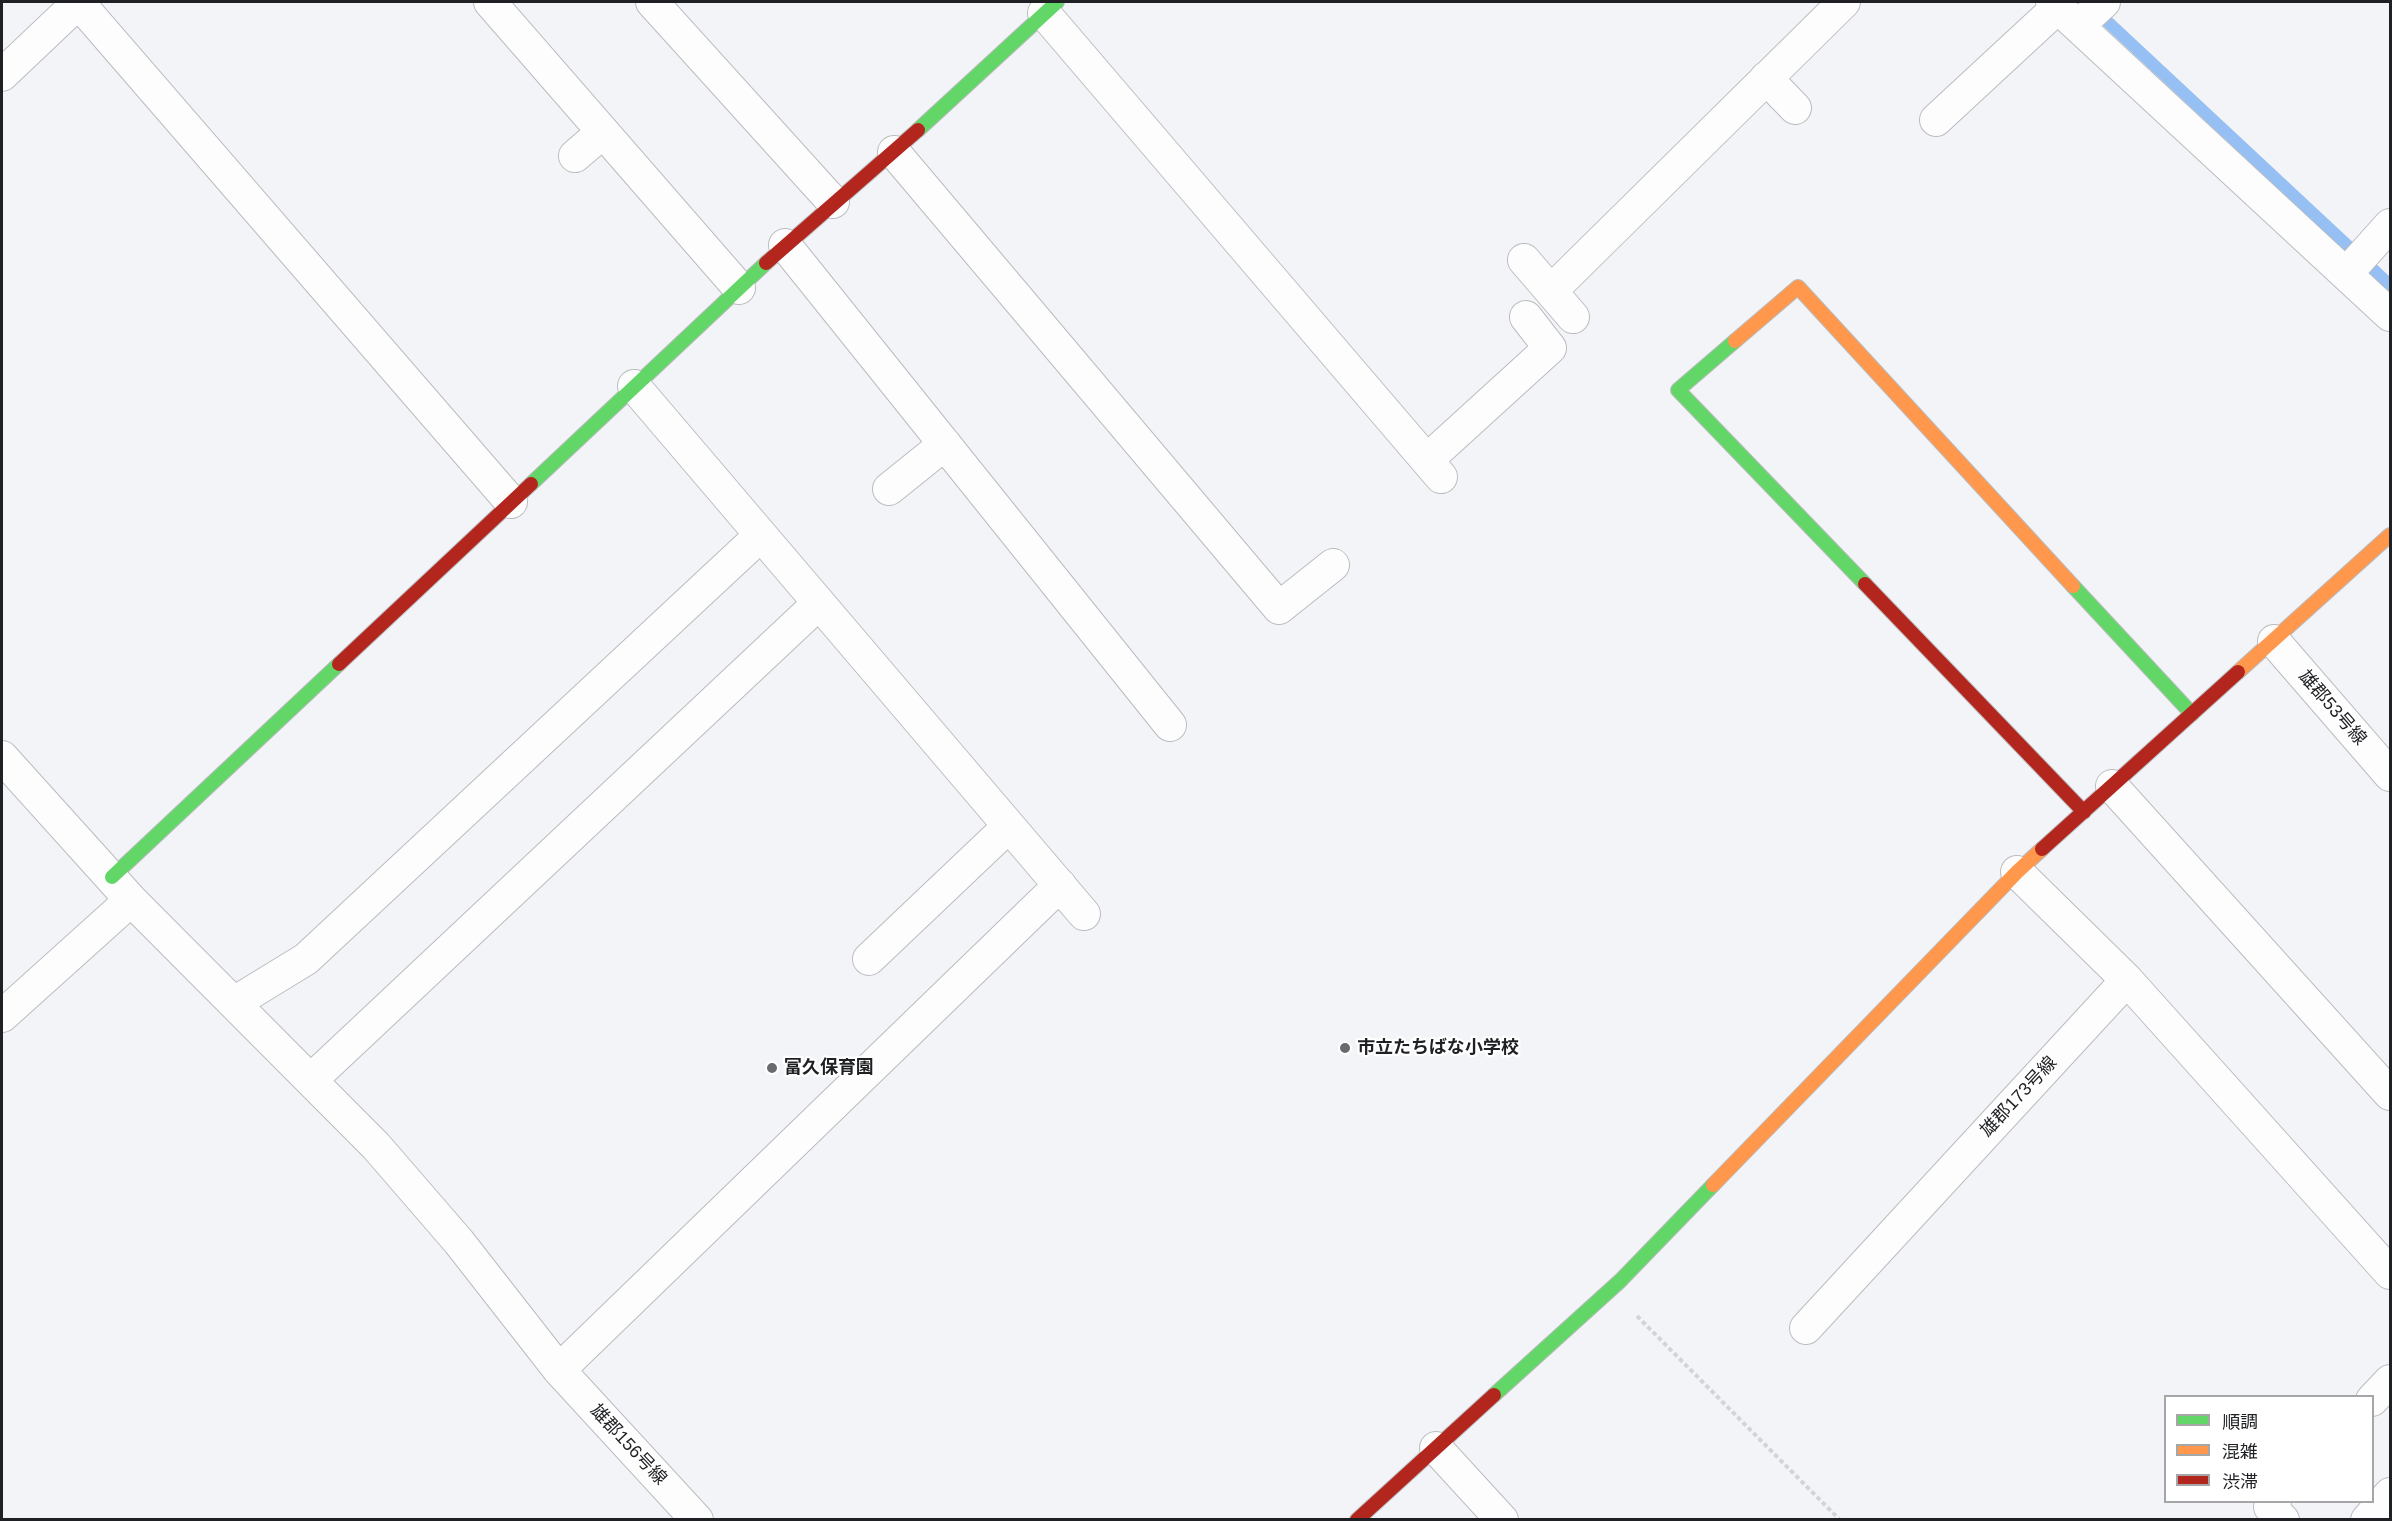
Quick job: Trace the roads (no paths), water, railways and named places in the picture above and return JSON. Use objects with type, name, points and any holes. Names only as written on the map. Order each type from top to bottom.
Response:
[{"type":"street","points":[[2,75],[78,2],[511,502]]},
{"type":"street","points":[[490,2],[739,288]]},
{"type":"street","points":[[652,2],[833,202]]},
{"type":"street","points":[[1551,291],[1844,2]]},
{"type":"street","points":[[2,1016],[121,888],[511,502],[785,245],[894,152],[1051,7],[1434,469],[1551,348],[1526,317]]},
{"type":"street","points":[[1936,120],[2076,11],[2349,270],[2391,315]]},
{"type":"street","points":[[1766,78],[1795,108]]},
{"type":"street","points":[[575,156],[603,132]]},
{"type":"street","points":[[894,152],[1279,608],[1333,565]]},
{"type":"street","points":[[2349,270],[2382,234]]},
{"type":"street","points":[[785,245],[1170,725]]},
{"type":"street","points":[[1524,260],[1573,316]]},
{"type":"street","points":[[2084,812],[1678,390],[1798,287],[2192,714]]},
{"type":"street","points":[[634,386],[1084,914]]},
{"type":"street","points":[[889,489],[945,444]]},
{"type":"street","points":[[234,1003],[306,959],[761,535]]},
{"type":"street","points":[[1357,1520],[1611,1290],[2017,872],[2391,535]]},
{"type":"street","points":[[311,1080],[819,603]]},
{"type":"street","name":"雄郡53号線","points":[[2274,641],[2391,775]]},
{"type":"street","name":"雄郡156号線","points":[[2,757],[121,888],[376,1146],[459,1242],[559,1370],[697,1520]]},
{"type":"street","points":[[2112,786],[2391,1094]]},
{"type":"street","points":[[869,959],[1009,826]]},
{"type":"street","points":[[2017,872],[2127,980],[2391,1273]]},
{"type":"street","points":[[559,1370],[1060,885]]},
{"type":"street","name":"雄郡173号線","points":[[1806,1328],[2127,980]]},
{"type":"street","points":[[2374,1399],[2391,1381]]},
{"type":"street","points":[[1436,1448],[1502,1520]]},
{"type":"street","points":[[2367,1520],[2391,1494]]},
{"type":"street","points":[[2275,1503],[2270,1507],[2283,1520]]},
{"type":"waterway","points":[[2095,10],[2390,285]]},
{"type":"place","name":"市立たちばな小学校","points":[[1345,1048]]},
{"type":"place","name":"富久保育園","points":[[772,1068]]}]
